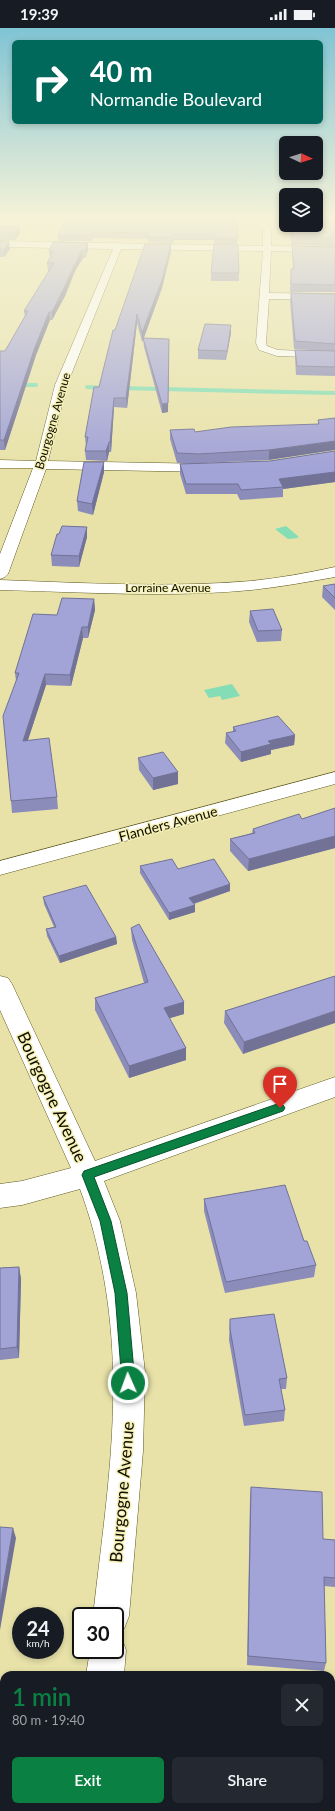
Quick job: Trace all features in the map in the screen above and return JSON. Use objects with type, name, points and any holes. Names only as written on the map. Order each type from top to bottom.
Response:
[{"type":"street","name":"Bourgogne Avenue","points":[[0,574],[41,465],[61,385],[95,302]]},
{"type":"street","points":[[264,302],[261,343],[263,348],[269,351],[288,354],[335,354]]},
{"type":"street","points":[[0,464],[163,469],[227,468]]},
{"type":"street","name":"Lorraine Avenue","points":[[0,585],[186,590],[269,584],[335,572]]},
{"type":"street","name":"Flanders Avenue","points":[[0,868],[335,778]]},
{"type":"street","name":"Bourgogne Avenue","points":[[0,984],[88,1175],[106,1221],[121,1293],[129,1372],[127,1450],[112,1607]]},
{"type":"street","points":[[0,1196],[22,1193],[88,1175],[335,1087]]},
{"type":"street","points":[[105,1671],[107,1659]]},
{"type":"shaded area","points":[[286,526],[299,537],[288,539],[275,529]]},
{"type":"shaded area","points":[[232,684],[240,696],[222,700],[220,696],[209,698],[204,690]]},
{"type":"building","points":[[29,302],[57,302],[52,312],[49,312],[35,347],[4,440],[0,440],[0,351],[5,351],[28,311],[24,311]]},
{"type":"building","points":[[125,302],[154,302],[142,333],[137,314],[126,398],[114,398],[110,442],[106,451],[85,451],[88,437],[85,437],[94,387],[99,387],[113,330],[115,330]]},
{"type":"building","points":[[292,302],[335,302],[335,344],[295,341]]},
{"type":"building","points":[[205,324],[231,325],[227,351],[198,350]]},
{"type":"building","points":[[143,338],[169,339],[168,403],[162,404]]},
{"type":"building","points":[[295,350],[335,351],[335,367],[297,366]]},
{"type":"building","points":[[335,418],[335,441],[269,450],[199,454],[177,453],[170,430],[194,429],[195,432],[231,427],[319,424],[318,420]]},
{"type":"building","points":[[335,451],[335,472],[279,479],[283,487],[241,490],[238,484],[186,484],[180,464],[270,461]]},
{"type":"building","points":[[84,462],[104,462],[92,504],[77,501]]},
{"type":"building","points":[[62,526],[87,527],[79,556],[51,555],[57,534],[59,534]]},
{"type":"building","points":[[335,584],[335,598],[323,586]]},
{"type":"building","points":[[62,598],[94,599],[88,627],[82,627],[70,675],[45,674],[23,741],[49,738],[57,797],[11,801],[3,716],[19,673],[15,673],[33,614],[57,615]]},
{"type":"building","points":[[273,609],[282,630],[258,631],[250,611]]},
{"type":"building","points":[[278,716],[295,735],[268,741],[271,744],[241,752],[226,733],[236,731],[233,727]]},
{"type":"building","points":[[163,752],[178,772],[153,778],[138,758]]},
{"type":"building","points":[[335,808],[335,836],[249,859],[230,839],[255,833],[253,829],[299,814],[302,819]]},
{"type":"building","points":[[172,859],[178,869],[214,859],[230,884],[189,898],[195,905],[169,913],[140,866]]},
{"type":"building","points":[[86,885],[116,937],[59,956],[46,929],[56,927],[43,897]]},
{"type":"building","points":[[139,924],[184,1002],[164,1008],[186,1048],[129,1066],[95,998],[148,982],[131,928]]},
{"type":"building","points":[[335,976],[335,1011],[244,1042],[225,1011]]},
{"type":"building","points":[[285,1185],[304,1241],[307,1241],[316,1265],[226,1282],[204,1199]]},
{"type":"building","points":[[19,1267],[17,1347],[0,1349],[0,1268]]},
{"type":"building","points":[[274,1314],[287,1378],[279,1379],[285,1410],[245,1415],[230,1329],[230,1319]]},
{"type":"building","points":[[251,1487],[322,1492],[323,1539],[335,1540],[335,1578],[324,1577],[326,1663],[248,1656]]},
{"type":"building","points":[[0,1527],[13,1528],[0,1605]]},
{"type":"waterway","points":[[0,385],[36,385]]},
{"type":"waterway","points":[[87,387],[104,388]]},
{"type":"waterway","points":[[118,388],[335,393]]},
{"type":"route","points":[[128,1383],[129,1372],[121,1293],[106,1221],[88,1175],[280,1108]]}]
